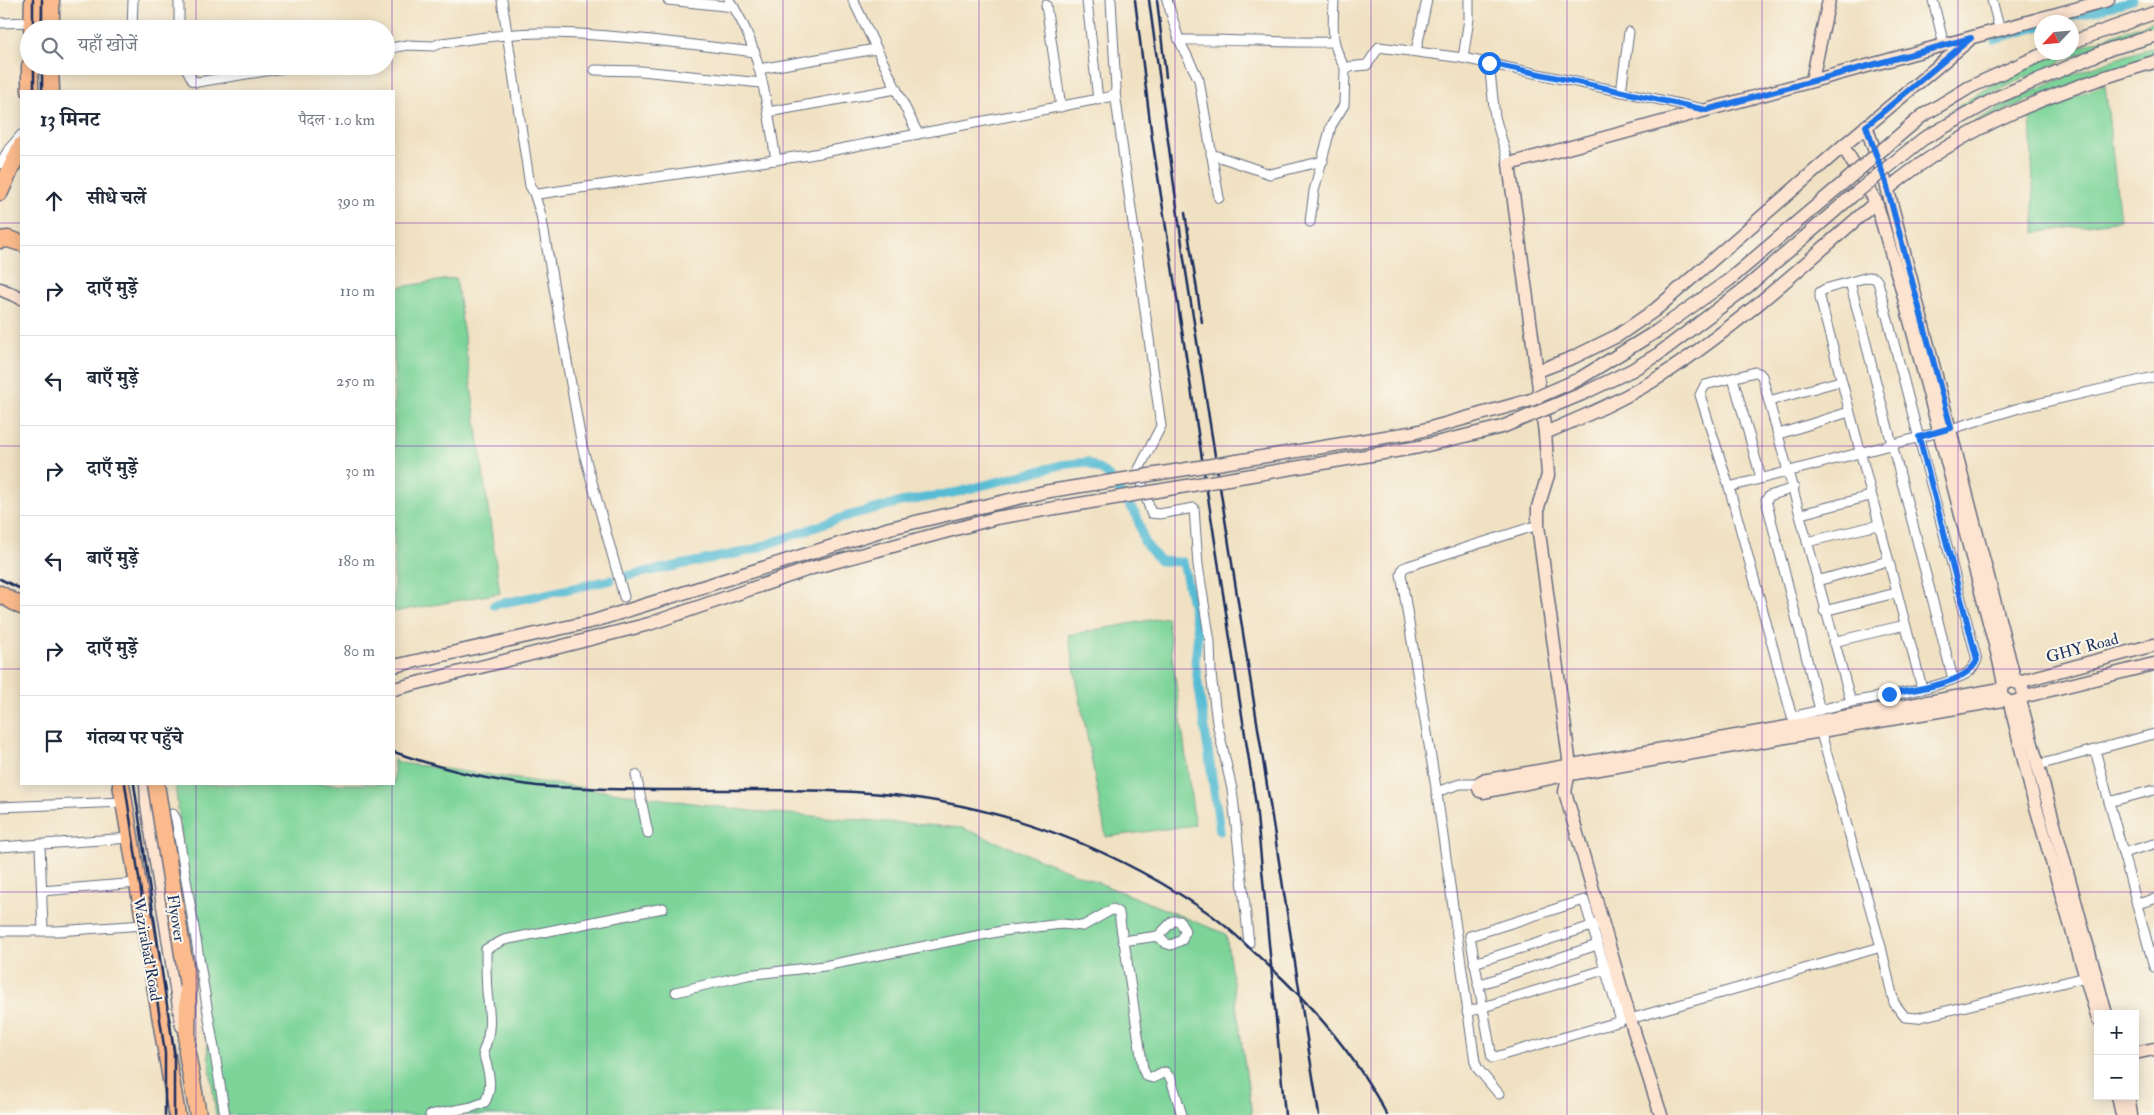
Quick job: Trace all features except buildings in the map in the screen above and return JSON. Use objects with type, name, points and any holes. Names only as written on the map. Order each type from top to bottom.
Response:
[{"type":"highway","points":[[32,20],[33,0]]},
{"type":"highway","points":[[51,0],[51,20]]},
{"type":"highway","points":[[30,75],[30,90]]},
{"type":"highway","points":[[50,75],[51,90]]},
{"type":"highway","points":[[0,192],[20,148]]},
{"type":"highway","points":[[0,240],[8,239],[20,243]]},
{"type":"highway","points":[[0,594],[20,605]]},
{"type":"highway","name":"Wazirabad Road","points":[[120,785],[176,1115]]},
{"type":"highway","name":"Flyover","points":[[156,785],[188,986],[186,1053]]},
{"type":"highway","points":[[186,1053],[198,1115]]},
{"type":"street","points":[[132,20],[133,0]]},
{"type":"street","points":[[179,0],[179,20]]},
{"type":"street","points":[[502,0],[530,186],[540,215],[582,446],[624,597]]},
{"type":"street","points":[[668,0],[732,3],[755,52],[776,160]]},
{"type":"street","points":[[853,0],[918,134]]},
{"type":"street","points":[[1087,0],[1088,25],[1098,100]]},
{"type":"street","points":[[1111,0],[1115,93],[1161,426],[1138,471],[1151,512],[1158,514],[1194,508],[1198,564],[1210,642],[1211,674],[1218,723],[1232,789],[1249,943]]},
{"type":"street","points":[[1167,0],[1179,40],[1198,80],[1218,198]]},
{"type":"street","points":[[1310,222],[1314,191],[1331,126],[1344,105],[1346,69],[1336,54],[1334,42],[1334,0]]},
{"type":"street","points":[[1416,51],[1427,0]]},
{"type":"street","points":[[1463,58],[1469,19],[1468,0]]},
{"type":"street","points":[[1812,80],[1829,0]]},
{"type":"street","points":[[1933,0],[1944,45]]},
{"type":"street","points":[[1992,0],[2000,31]]},
{"type":"street","points":[[1509,164],[2108,0]]},
{"type":"street","points":[[1046,5],[1061,107]]},
{"type":"street","points":[[2079,40],[2154,13]]},
{"type":"street","points":[[0,23],[20,24]]},
{"type":"street","points":[[1621,92],[1629,32]]},
{"type":"street","points":[[395,47],[407,45],[434,46],[441,43],[506,35],[545,33],[597,36],[755,52]]},
{"type":"street","points":[[395,689],[649,624],[812,568],[996,518],[1419,447],[1502,427],[1582,394],[1632,370],[1657,355],[1747,286],[1852,196],[1923,139],[1996,98],[2110,49],[2154,36]]},
{"type":"street","points":[[1538,371],[1574,357],[1617,336],[1655,310],[1866,126],[1971,38]]},
{"type":"street","points":[[1179,40],[1210,39],[1278,43],[1334,42]]},
{"type":"street","points":[[1346,69],[1348,67],[1367,65],[1378,47],[1416,51],[1489,63],[1706,110]]},
{"type":"street","points":[[759,69],[876,49]]},
{"type":"street","points":[[395,666],[594,621],[909,523],[1044,492],[1416,432],[1530,400],[1579,379],[1657,331],[1729,280],[1922,116],[1970,88],[2034,58]]},
{"type":"street","points":[[1888,189],[1938,151],[2007,115],[2074,87],[2154,62]]},
{"type":"street","points":[[1489,63],[1495,117],[1509,164],[1545,433],[1548,475],[1538,507],[1538,525],[1570,770],[1565,787],[1567,800],[1597,925],[1661,1115]]},
{"type":"street","points":[[595,70],[641,71],[762,83]]},
{"type":"street","points":[[190,75],[193,81],[198,82],[241,75]]},
{"type":"street","points":[[768,112],[896,89]]},
{"type":"street","points":[[534,193],[776,160],[1098,100],[1115,93]]},
{"type":"street","points":[[1866,126],[1888,189],[1945,430],[2012,692],[2031,790],[2095,1010]]},
{"type":"street","points":[[0,164],[20,136]]},
{"type":"street","points":[[1843,146],[1876,202],[1945,430]]},
{"type":"street","points":[[1211,154],[1270,174],[1322,161]]},
{"type":"street","points":[[1545,433],[1633,392],[1693,354],[1788,278],[1876,202]]},
{"type":"street","points":[[1851,702],[1824,611],[1801,514],[1779,434],[1759,373],[1704,385],[1700,395],[1729,486],[1792,716],[1922,688],[1963,676],[1974,667],[1977,660],[1877,280],[1868,277],[1825,289],[1820,292],[1820,295],[1840,381],[1922,688]]},
{"type":"street","points":[[1850,282],[1953,679]]},
{"type":"street","points":[[0,289],[20,298]]},
{"type":"street","points":[[1729,486],[1919,437],[2019,408],[2154,377]]},
{"type":"street","points":[[1733,378],[1761,478]]},
{"type":"street","points":[[1769,401],[1840,381]]},
{"type":"street","points":[[1779,434],[1849,412]]},
{"type":"street","points":[[1794,488],[1769,496],[1766,500],[1820,710]]},
{"type":"street","points":[[1801,514],[1870,496]]},
{"type":"street","points":[[1499,1094],[1476,1066],[1402,572],[1408,566],[1538,525]]},
{"type":"street","points":[[1807,542],[1878,525]]},
{"type":"street","points":[[1817,582],[1888,561]]},
{"type":"street","points":[[1824,611],[1896,593]]},
{"type":"street","points":[[1833,642],[1905,624]]},
{"type":"street","name":"GHY Road","points":[[2012,692],[2154,645]]},
{"type":"street","points":[[1570,770],[1821,733],[2154,664]]},
{"type":"street","points":[[2012,692],[2038,765],[2105,1010]]},
{"type":"street","points":[[1436,792],[1460,784],[1478,784],[1480,791],[1484,792],[1570,770],[2012,692]]},
{"type":"street","points":[[1821,733],[1881,946],[1894,1003],[1902,1014],[1910,1019],[2086,977]]},
{"type":"street","points":[[2038,765],[2154,734]]},
{"type":"street","points":[[2095,750],[2137,904],[2151,944],[2154,967]]},
{"type":"street","points":[[636,775],[648,833]]},
{"type":"street","points":[[146,785],[149,820],[186,1053]]},
{"type":"street","points":[[2109,802],[2154,790]]},
{"type":"street","points":[[0,807],[124,802]]},
{"type":"street","points":[[149,820],[173,814],[176,819],[225,1115]]},
{"type":"street","points":[[0,847],[130,838]]},
{"type":"street","points":[[40,844],[43,931]]},
{"type":"street","points":[[2123,853],[2154,844]]},
{"type":"street","points":[[42,891],[137,883]]},
{"type":"street","points":[[2137,904],[2154,899]]},
{"type":"street","points":[[1584,900],[1597,925],[1597,945],[1610,968],[1621,1021],[1492,1058],[1470,936],[1584,900]]},
{"type":"street","points":[[430,1115],[472,1107],[485,1102],[490,1091],[489,1072],[483,1052],[489,1038],[491,1020],[487,990],[486,949],[504,940],[663,908]]},
{"type":"street","points":[[676,992],[747,975],[824,966],[1002,932],[1062,924],[1083,926],[1113,909],[1119,913],[1143,1069],[1146,1076],[1153,1078],[1165,1072],[1171,1079],[1182,1115]]},
{"type":"street","points":[[1461,967],[1475,965],[1597,925]]},
{"type":"street","points":[[0,931],[144,926]]},
{"type":"street","points":[[1124,941],[1158,936]]},
{"type":"street","points":[[1478,985],[1597,945]]},
{"type":"street","points":[[1630,1019],[1881,946]]},
{"type":"street","points":[[1468,1012],[1610,968]]},
{"type":"street","points":[[2139,1053],[2154,1048]]},
{"type":"street","points":[[2121,1100],[2131,1114]]},
{"type":"street","points":[[2129,1100],[2131,1114]]},
{"type":"green space","points":[[2154,21],[2154,29],[2079,54],[2079,47]]},
{"type":"green space","points":[[2154,47],[2154,58],[2028,100],[1959,131],[1982,117],[2054,82],[2103,63]]},
{"type":"green space","points":[[2042,60],[2065,60],[2019,80],[1943,121],[1941,118],[2005,78]]},
{"type":"green space","points":[[2105,85],[2120,220],[2035,233],[2030,113]]},
{"type":"green space","points":[[456,278],[500,593],[395,612],[395,288]]},
{"type":"green space","points":[[1167,617],[1195,825],[1106,837],[1068,635]]},
{"type":"green space","points":[[395,760],[401,763],[751,811],[962,828],[1226,934],[1252,1115],[216,1115],[175,785],[395,785]]},
{"type":"waterway","points":[[2078,15],[2133,0]]},
{"type":"waterway","points":[[1994,39],[2034,28]]},
{"type":"waterway","points":[[626,576],[749,551],[847,516],[901,502],[958,492],[1061,465],[1087,462],[1107,474],[1137,516],[1144,542],[1160,561],[1183,562],[1198,633],[1195,662],[1220,831]]},
{"type":"waterway","points":[[494,605],[611,580]]},
{"type":"railway","points":[[33,0],[33,20]]},
{"type":"railway","points":[[42,0],[42,20]]},
{"type":"railway","points":[[1135,0],[1152,138],[1256,805],[1285,1115]]},
{"type":"railway","points":[[1149,0],[1184,259],[1319,1115]]},
{"type":"railway","points":[[1157,0],[1166,77]]},
{"type":"railway","points":[[34,75],[34,90]]},
{"type":"railway","points":[[42,75],[42,90]]},
{"type":"railway","points":[[1185,213],[1202,322]]},
{"type":"railway","points":[[0,579],[20,589]]},
{"type":"railway","points":[[395,752],[461,772],[495,780],[537,786],[855,792],[947,803],[992,813],[1036,826],[1079,843],[1162,883],[1219,921],[1286,982],[1319,1017],[1363,1074],[1387,1115]]},
{"type":"railway","points":[[125,785],[165,1053],[165,1115]]},
{"type":"railway","points":[[134,785],[174,1052],[174,1115]]},
{"type":"route","points":[[1489,63],[1706,110],[1843,71],[1971,38],[1866,126],[1886,183],[1951,428],[1919,437],[1977,660],[1974,667],[1963,676],[1922,688],[1889,694]]}]
